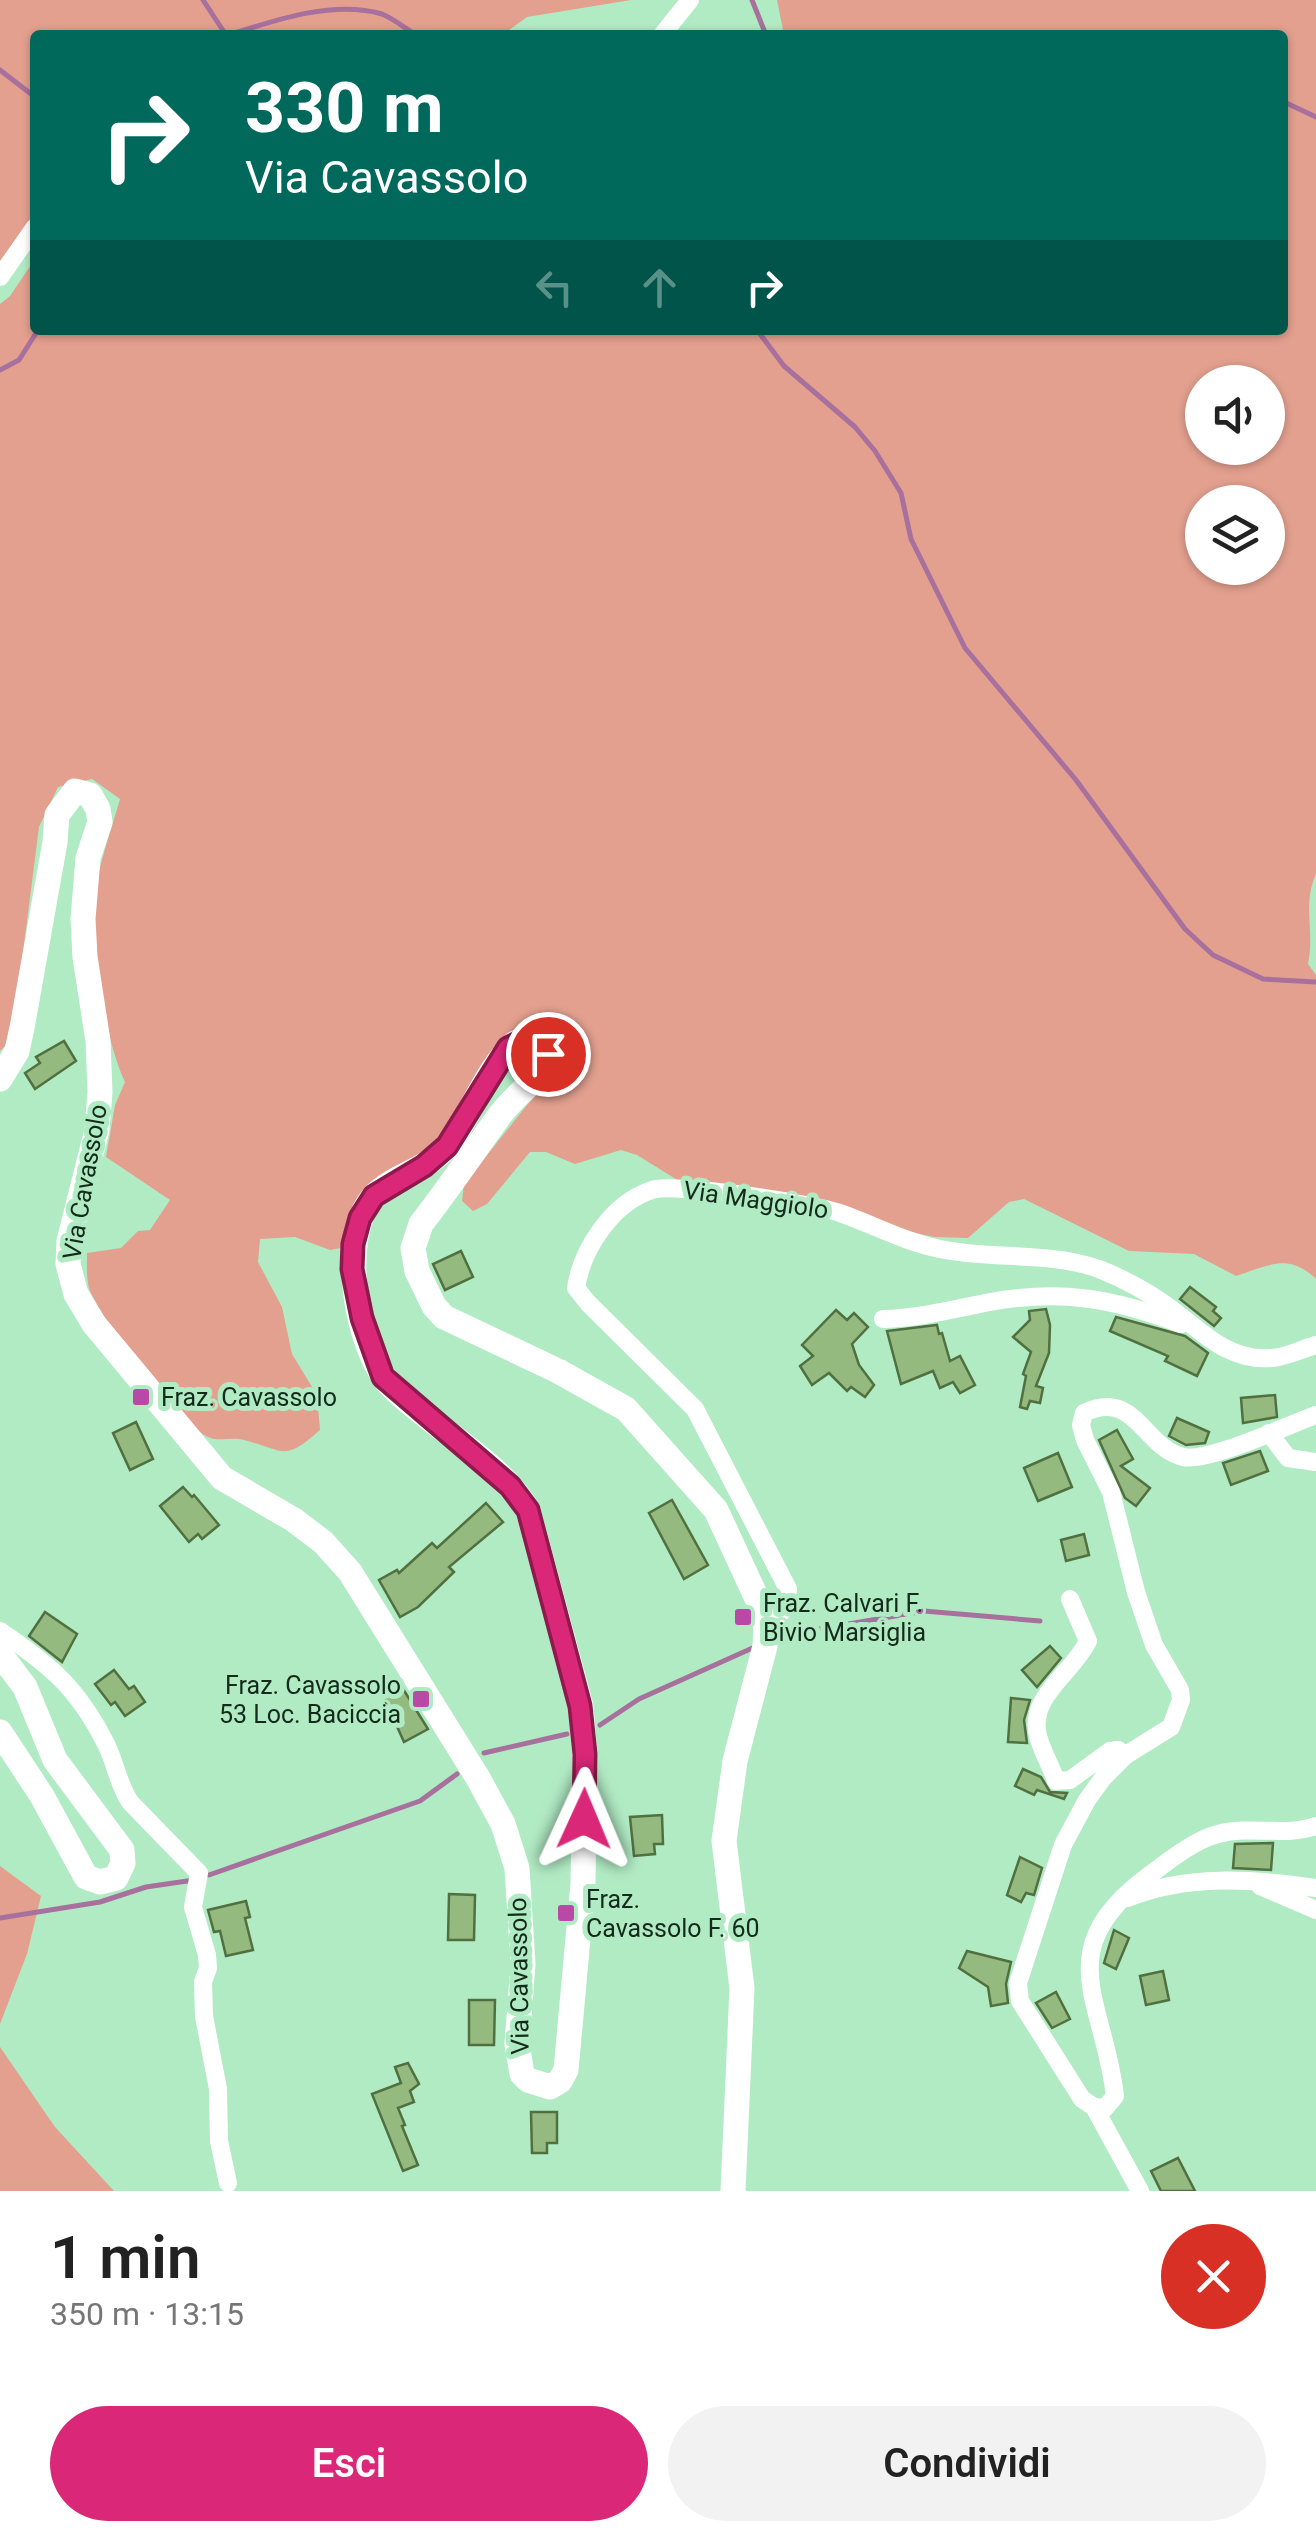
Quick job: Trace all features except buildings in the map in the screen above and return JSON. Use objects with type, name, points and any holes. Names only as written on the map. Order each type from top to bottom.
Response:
[{"type":"main road","name":"Via Cavassolo","points":[[0,1079],[16,1051],[22,1028],[55,842],[56,815],[75,791],[83,792],[95,801],[100,822],[88,858],[83,920],[98,1040],[100,1092],[98,1130],[69,1241],[68,1264],[76,1294],[94,1324],[222,1478],[294,1520],[323,1542],[350,1572],[482,1784],[503,1824],[517,1868],[523,1964],[518,2054],[522,2074],[535,2084],[556,2085],[568,2062],[583,1884],[585,1754],[580,1706],[528,1510],[510,1486],[383,1377],[362,1318],[352,1269],[360,1218],[374,1196],[424,1166],[447,1146],[508,1048],[520,1040],[536,1040],[544,1046],[547,1062],[536,1080],[506,1107],[421,1224],[413,1248],[417,1272],[434,1306],[444,1316],[626,1409],[716,1510],[760,1605],[766,1635]]},
{"type":"main road","points":[[733,2191],[742,1988],[724,1842],[735,1761],[766,1635]]},
{"type":"main road","points":[[0,1654],[25,1688],[56,1760],[122,1850],[124,1863],[116,1878],[93,1881],[80,1870],[42,1796],[0,1732]]},
{"type":"street","points":[[666,30],[690,0]]},
{"type":"street","points":[[0,278],[30,234]]},
{"type":"street","name":"Via Maggiolo","points":[[766,1635],[787,1606],[788,1589],[702,1418],[576,1288],[580,1266],[610,1217],[654,1188],[804,1204],[945,1250],[1096,1268],[1168,1306],[1217,1346],[1272,1358],[1316,1346]]},
{"type":"street","points":[[882,1319],[913,1318],[995,1301],[1073,1296],[1127,1303],[1191,1327]]},
{"type":"street","points":[[1316,1415],[1204,1458],[1182,1457],[1163,1448],[1136,1418],[1117,1408],[1098,1406],[1084,1412],[1081,1425],[1085,1440],[1110,1492],[1154,1646],[1180,1690],[1181,1700],[1171,1727],[1126,1755],[1087,1800],[1063,1845],[1018,1983],[1020,2001],[1082,2100],[1106,2108],[1115,2096],[1088,1980],[1088,1962],[1098,1928],[1118,1902],[1154,1871],[1209,1836],[1241,1828],[1297,1831],[1316,1826]]},
{"type":"street","points":[[1268,1432],[1288,1458],[1316,1462]]},
{"type":"street","points":[[1070,1599],[1088,1641],[1082,1654],[1040,1704],[1037,1733],[1056,1781],[1070,1780],[1110,1751],[1126,1755]]},
{"type":"street","points":[[0,1630],[62,1677],[105,1743],[130,1802],[199,1873],[193,1907],[207,1956],[204,2016],[218,2089],[219,2140],[228,2183]]},
{"type":"street","points":[[1118,1902],[1161,1886],[1246,1880],[1316,1888]]},
{"type":"street","points":[[1246,1880],[1316,1910]]},
{"type":"street","points":[[1094,2107],[1140,2191]]},
{"type":"shaded area","points":[[0,0],[631,0],[527,17],[509,30],[30,30],[30,221],[0,261]]},
{"type":"shaded area","points":[[777,0],[1316,0],[1316,874],[1309,907],[1308,964],[1316,975],[1316,1279],[1287,1264],[1268,1265],[1236,1276],[1194,1254],[1129,1251],[1024,1199],[1009,1202],[968,1238],[934,1237],[679,1181],[637,1155],[621,1150],[575,1164],[546,1152],[530,1152],[487,1204],[473,1211],[462,1201],[464,1184],[562,1068],[559,1050],[549,1035],[526,1026],[516,1029],[438,1140],[352,1212],[341,1248],[330,1250],[295,1237],[260,1239],[258,1262],[282,1307],[292,1354],[317,1395],[320,1430],[298,1447],[283,1451],[239,1439],[206,1436],[142,1369],[98,1305],[88,1282],[87,1253],[121,1248],[138,1231],[150,1230],[170,1200],[106,1157],[115,1105],[125,1082],[106,1021],[92,924],[104,852],[120,799],[92,779],[58,787],[39,827],[17,1000],[5,1046],[0,1051],[0,304],[30,266],[30,335],[1288,335],[1288,30],[783,30]]},
{"type":"shaded area","points":[[0,1866],[41,1896],[27,1954],[0,2024]]},
{"type":"shaded area","points":[[0,2047],[55,2127],[114,2191],[0,2191]]},
{"type":"waterway","points":[[203,0],[223,30]]},
{"type":"waterway","points":[[752,0],[764,30]]},
{"type":"waterway","points":[[244,30],[304,14],[344,9],[382,14],[408,30]]},
{"type":"waterway","points":[[0,70],[30,93]]},
{"type":"waterway","points":[[1288,104],[1316,117]]},
{"type":"waterway","points":[[0,370],[19,360],[35,335]]},
{"type":"waterway","points":[[761,335],[784,366],[855,427],[875,451],[901,493],[911,539],[965,648],[1076,780],[1185,929],[1213,955],[1263,979],[1316,982]]},
{"type":"waterway","points":[[772,1641],[785,1635],[924,1611],[1040,1621]]},
{"type":"waterway","points":[[600,1725],[639,1699],[757,1646]]},
{"type":"waterway","points":[[484,1753],[567,1734]]},
{"type":"waterway","points":[[209,1875],[420,1801],[457,1774]]},
{"type":"waterway","points":[[0,1918],[100,1902],[146,1887],[194,1880]]},
{"type":"place","name":"Fraz. Cavassolo","points":[[141,1397]]},
{"type":"place","name":"Fraz. Calvari F. Bivio Marsiglia","points":[[743,1617]]},
{"type":"place","name":"Fraz. Cavassolo 53 Loc. Baciccia","points":[[421,1699]]},
{"type":"place","name":"Fraz. Cavassolo F. 60","points":[[566,1913]]},
{"type":"route","points":[[548,1054],[544,1046],[528,1038],[508,1048],[447,1146],[433,1160],[374,1196],[360,1218],[352,1269],[372,1355],[383,1377],[510,1486],[528,1510],[580,1706],[585,1754],[584,1819]]}]
